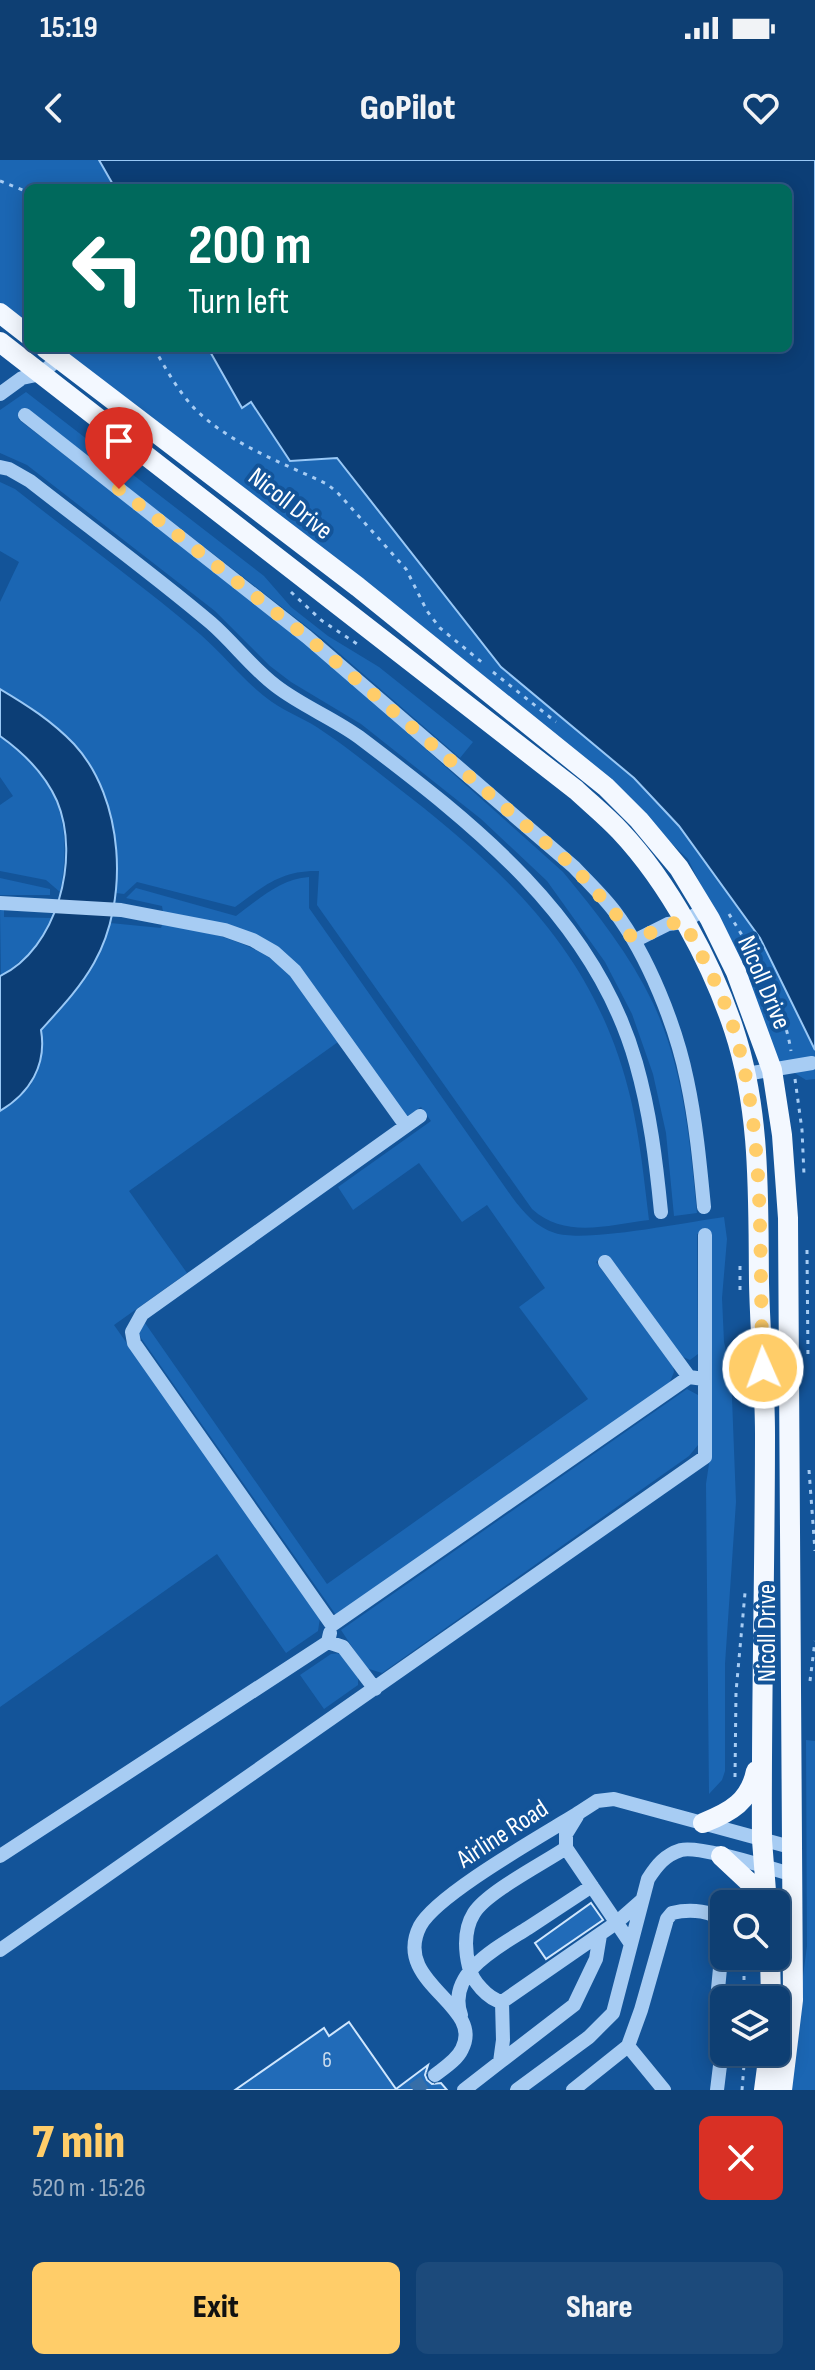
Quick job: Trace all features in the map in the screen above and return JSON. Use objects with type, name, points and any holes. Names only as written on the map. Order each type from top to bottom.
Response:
[{"type":"main road","points":[[0,313],[24,332]]},
{"type":"main road","name":"Nicoll Drive","points":[[0,342],[576,790],[610,821],[659,881],[718,987],[746,1074],[760,1197],[759,1282],[765,1430],[765,1640],[761,1747],[764,1890]]},
{"type":"main road","name":"Nicoll Drive","points":[[52,353],[402,622],[606,787],[639,820],[679,868],[736,972],[772,1070],[782,1135],[788,1218],[794,1875],[793,2000],[782,2090]]},
{"type":"main road","points":[[703,1823],[722,1816],[745,1799],[754,1782],[761,1747]]},
{"type":"main road","points":[[721,1856],[755,1890]]},
{"type":"main road","points":[[764,2090],[767,2066]]},
{"type":"lane","points":[[0,394],[22,378],[41,374],[52,353]]},
{"type":"lane","points":[[110,426],[121,406]]},
{"type":"lane","points":[[25,415],[307,637],[590,883],[634,941],[669,1019],[687,1077],[704,1207]]},
{"type":"lane","points":[[0,467],[30,481],[197,612],[278,688],[356,736],[471,826],[548,901],[603,982],[635,1060],[649,1111],[661,1212]]},
{"type":"lane","points":[[225,515],[240,496]]},
{"type":"lane","points":[[390,644],[402,622]]},
{"type":"lane","points":[[0,903],[121,910],[225,930],[253,940],[274,952],[295,971],[406,1126]]},
{"type":"lane","points":[[634,941],[668,924],[684,922],[704,909]]},
{"type":"lane","points":[[746,1074],[812,1063]]},
{"type":"lane","points":[[332,1625],[134,1343],[132,1332],[142,1314],[420,1116]]},
{"type":"lane","points":[[0,1950],[705,1457],[697,1378],[705,1235]]},
{"type":"lane","points":[[605,1262],[697,1378]]},
{"type":"lane","points":[[0,1856],[328,1642],[332,1625],[697,1378]]},
{"type":"lane","points":[[328,1642],[343,1647],[375,1689]]},
{"type":"lane","name":"Airline Road","points":[[461,2016],[445,2002],[419,1967],[415,1939],[421,1925],[443,1900],[597,1801],[614,1799],[794,1848]]},
{"type":"lane","points":[[580,1812],[566,1834],[566,1848],[631,1944]]},
{"type":"lane","points":[[502,2002],[487,1995],[470,1973],[465,1950],[469,1925],[474,1913],[491,1897],[566,1848]]},
{"type":"lane","points":[[517,2090],[609,2019],[616,2007],[648,1879],[657,1864],[667,1856],[692,1848],[794,1875]]},
{"type":"lane","points":[[435,2075],[463,2048],[466,2037],[457,2005],[458,1995],[484,1956],[592,1886]]},
{"type":"lane","points":[[502,2002],[600,1935],[641,1900]]},
{"type":"lane","points":[[573,2090],[628,2046],[667,1919],[672,1913],[680,1911],[715,1914],[724,1926],[715,2021],[723,2041],[717,2090]]},
{"type":"lane","points":[[464,2090],[574,2005],[596,1959],[600,1935]]},
{"type":"lane","points":[[500,2062],[502,2002]]},
{"type":"lane","points":[[628,2046],[664,2090]]},
{"type":"path","points":[[0,181],[24,190]]},
{"type":"path","points":[[733,1785],[736,1692],[746,1583]]},
{"type":"path","points":[[742,2090],[744,2066]]},
{"type":"shaded area","points":[[0,160],[99,160],[113,184],[24,184],[24,325],[0,307]]},
{"type":"shaded area","points":[[99,160],[815,160],[815,1050],[760,938],[679,826],[634,778],[501,667],[337,458],[290,461],[251,402],[242,408],[210,352],[792,352],[792,184],[113,184]]},
{"type":"shaded area","points":[[60,352],[210,352],[242,407],[250,402],[290,461],[337,458],[501,667],[634,778],[705,859],[760,938],[815,1050],[815,1079],[806,1080],[772,1059],[733,952],[688,859],[617,792],[416,621]]},
{"type":"shaded area","points":[[26,392],[264,576],[291,607],[328,636],[379,667],[473,742],[460,758],[324,640],[27,409],[18,419],[305,641],[563,872],[623,951],[644,985],[664,1028],[684,1106],[697,1213],[674,1216],[666,1133],[653,1074],[632,1014],[605,962],[547,881],[481,819],[361,724],[291,682],[270,666],[215,611],[27,465],[0,453],[0,410]]},
{"type":"shaded area","points":[[0,482],[15,489],[178,616],[262,695],[335,740],[411,798],[486,861],[519,894],[575,966],[598,1007],[617,1051],[634,1115],[649,1220],[603,1227],[573,1227],[558,1224],[532,1209],[317,905],[319,871],[283,876],[235,907],[137,882],[124,894],[116,893],[114,835],[96,778],[75,745],[59,728],[0,689],[0,602],[19,562],[0,551]]},
{"type":"shaded area","points":[[0,689],[57,728],[91,766],[112,820],[117,880],[106,938],[94,963],[76,990],[41,1030],[39,1066],[28,1087],[0,1111],[0,976],[20,963],[49,924],[65,874],[66,849],[64,824],[52,791],[33,765],[0,736]]},
{"type":"shaded area","points":[[0,736],[36,768],[57,804],[64,845],[60,892],[46,880],[0,871],[0,805],[13,796],[0,777]]},
{"type":"shaded area","points":[[309,877],[309,908],[512,1197],[536,1223],[555,1233],[589,1235],[724,1217],[727,1239],[722,1298],[724,1342],[731,1372],[736,1502],[725,1664],[725,1771],[722,1780],[709,1794],[706,1484],[710,1457],[709,1233],[697,1234],[698,1354],[690,1360],[681,1356],[606,1255],[596,1262],[673,1366],[669,1384],[336,1615],[141,1338],[139,1333],[145,1323],[327,1584],[588,1399],[519,1307],[545,1288],[487,1205],[462,1222],[419,1163],[353,1210],[338,1187],[431,1121],[421,1107],[405,1118],[290,960],[163,912],[162,906],[126,898],[136,888],[236,916],[279,886]]},
{"type":"shaded area","points":[[0,878],[50,889],[50,895],[0,895]]},
{"type":"shaded area","points":[[0,909],[4,909],[4,917],[52,918],[38,946],[1,977]]},
{"type":"shaded area","points":[[163,922],[235,941],[283,967],[302,988],[338,1042],[129,1191],[187,1273],[114,1325],[320,1618],[318,1631],[286,1653],[217,1554],[0,1707],[0,1111],[31,1085],[43,1041],[40,1030],[81,981],[110,923],[161,928]]},
{"type":"shaded area","points":[[687,1389],[698,1395],[698,1445],[689,1456],[382,1673],[366,1668],[341,1630]]},
{"type":"shaded area","points":[[341,1653],[358,1677],[358,1685],[324,1709],[300,1675],[331,1654]]},
{"type":"shaded area","points":[[806,1740],[815,1741],[815,2090],[788,2090],[807,1946]]},
{"type":"building","points":[[591,1903],[603,1920],[546,1959],[535,1943]]},
{"type":"building","points":[[349,2022],[396,2089],[428,2065],[427,2080],[432,2084],[441,2083],[447,2090],[235,2090],[324,2028],[329,2036]]},
{"type":"tunnel","points":[[413,2090],[435,2075]]},
{"type":"route","points":[[119,489],[307,637],[574,867],[598,891],[634,941],[668,924],[684,922],[718,987],[746,1074],[760,1197],[759,1282],[763,1368]]}]
